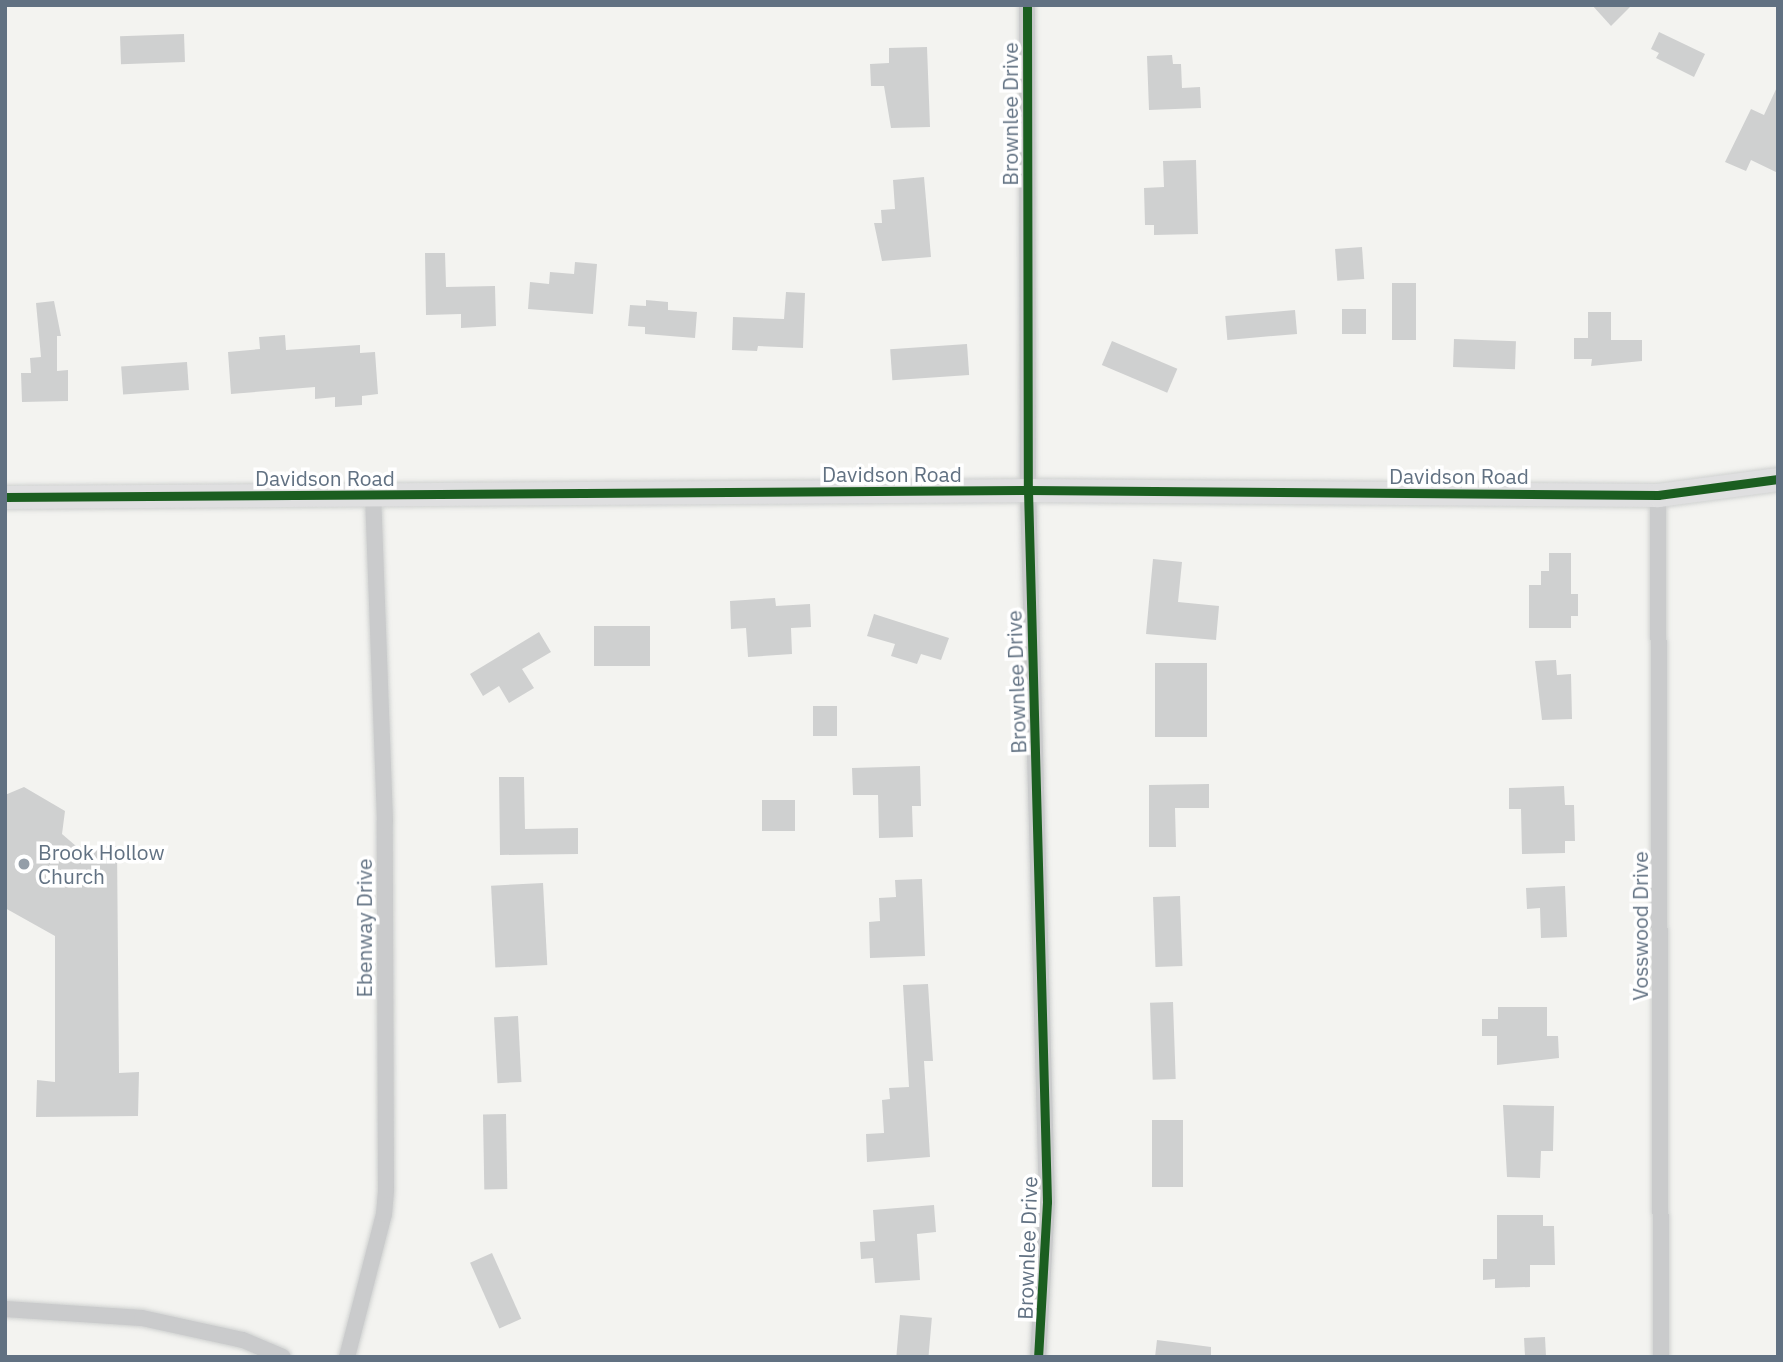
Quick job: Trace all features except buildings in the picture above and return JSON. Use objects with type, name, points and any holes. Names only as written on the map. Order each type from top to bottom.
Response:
[{"type":"street","name":"Brownlee Drive","points":[[1027,5],[1028,491],[1047,1192],[1038,1357]]},
{"type":"street","name":"Davidson Road","points":[[5,497],[1028,491],[1658,495],[1778,479]]},
{"type":"street","name":"Ebenway Drive","points":[[347,1357],[384,1214],[386,1190],[385,821],[373,495]]},
{"type":"street","name":"Vosswood Drive","points":[[1658,495],[1661,1357]]},
{"type":"street","points":[[5,1309],[142,1318],[243,1340],[283,1357]]},
{"type":"cycle path","points":[[1027,5],[1028,490],[1047,1202],[1038,1357]]},
{"type":"cycle path","points":[[5,497],[1028,490],[1658,495],[1778,479]]},
{"type":"place","name":"Brook Hollow Church","points":[[24,864]]}]
